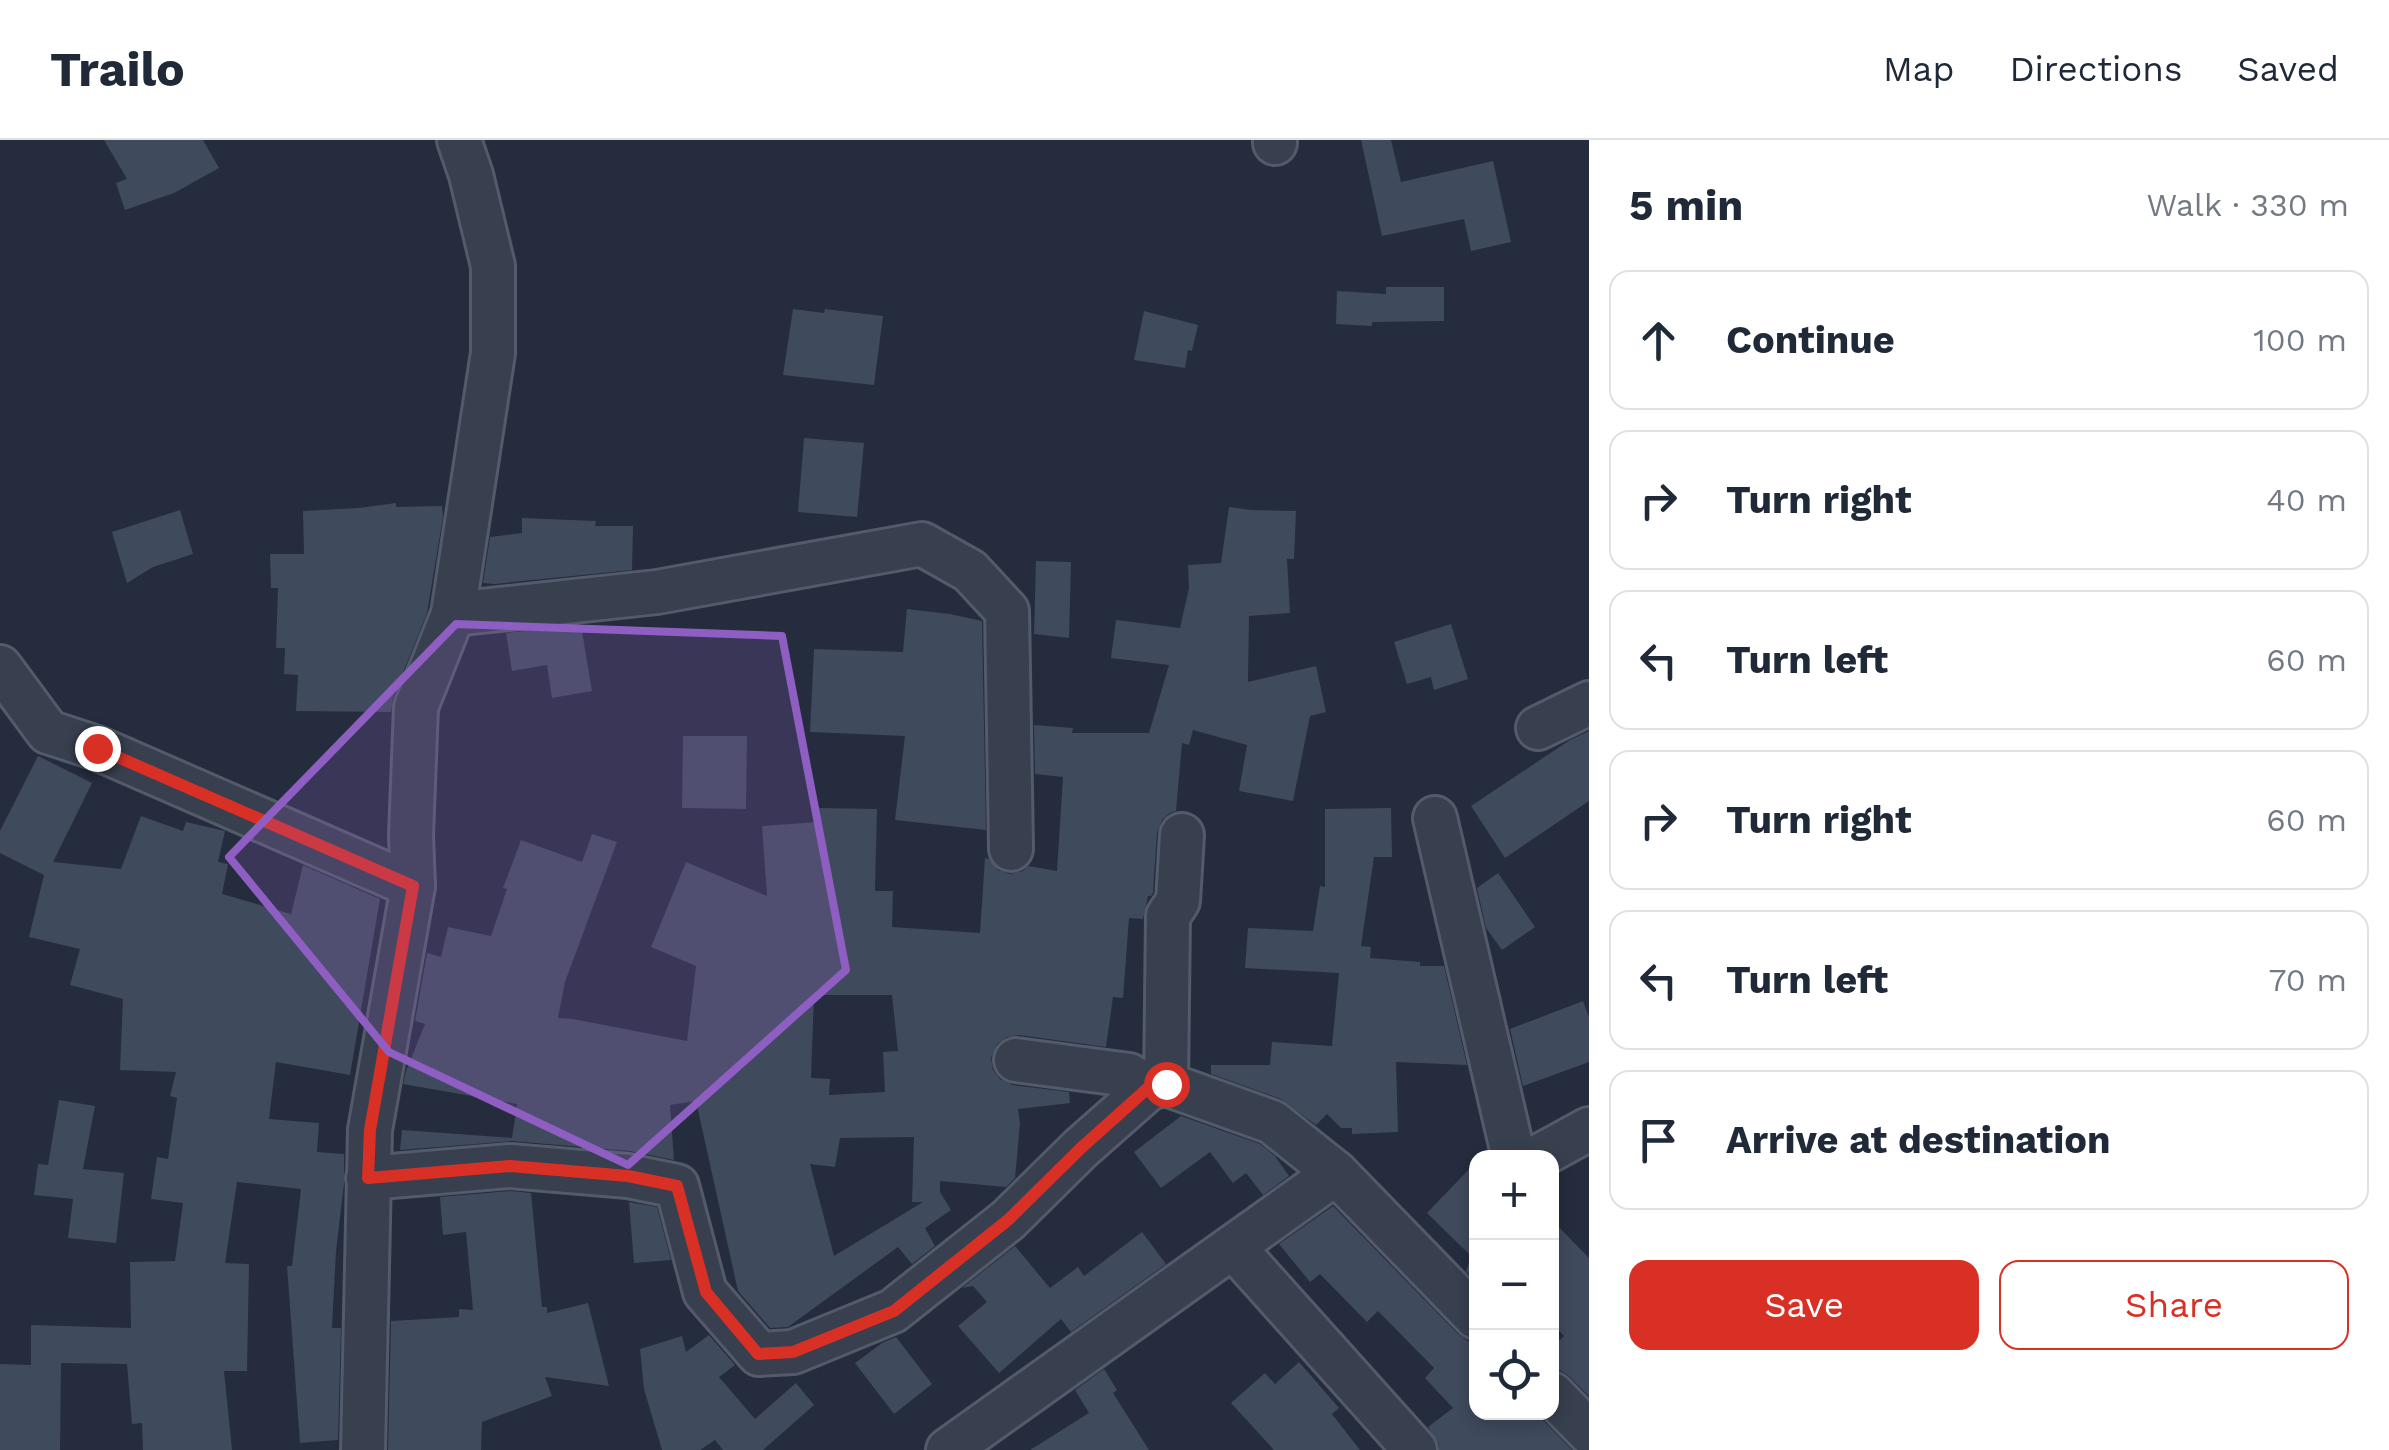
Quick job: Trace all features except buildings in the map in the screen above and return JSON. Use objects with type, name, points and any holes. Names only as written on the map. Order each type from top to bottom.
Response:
[{"type":"street","points":[[363,1450],[370,1130],[413,886],[416,706],[452,614],[494,352],[493,266],[458,140]]},
{"type":"street","points":[[452,614],[657,592],[922,544],[970,570],[1008,611],[1011,849]]},
{"type":"street","points":[[0,667],[48,732],[97,748],[413,886]]},
{"type":"street","points":[[1538,728],[1589,703]]},
{"type":"street","points":[[1436,818],[1512,1150]]},
{"type":"street","points":[[368,1178],[510,1166],[628,1176],[677,1186],[706,1292],[758,1354],[793,1352],[894,1311],[1008,1220],[1081,1148],[1157,1086],[1168,916],[1178,901],[1182,835]]},
{"type":"street","points":[[1016,1060],[1129,1075],[1272,1122],[1336,1174],[1469,1310]]},
{"type":"street","points":[[1551,1150],[1589,1129]]},
{"type":"street","points":[[948,1450],[1336,1174]]},
{"type":"street","points":[[1233,1246],[1415,1450]]},
{"type":"street","points":[[1559,1401],[1589,1432]]},
{"type":"highlighted area","points":[[456,624],[782,636],[846,970],[628,1165],[389,1052],[229,857]]},
{"type":"route","points":[[97,748],[413,886],[370,1130],[368,1178],[510,1166],[628,1176],[677,1186],[706,1292],[758,1354],[793,1352],[894,1311],[1008,1220],[1148,1088],[1166,1084]]}]
